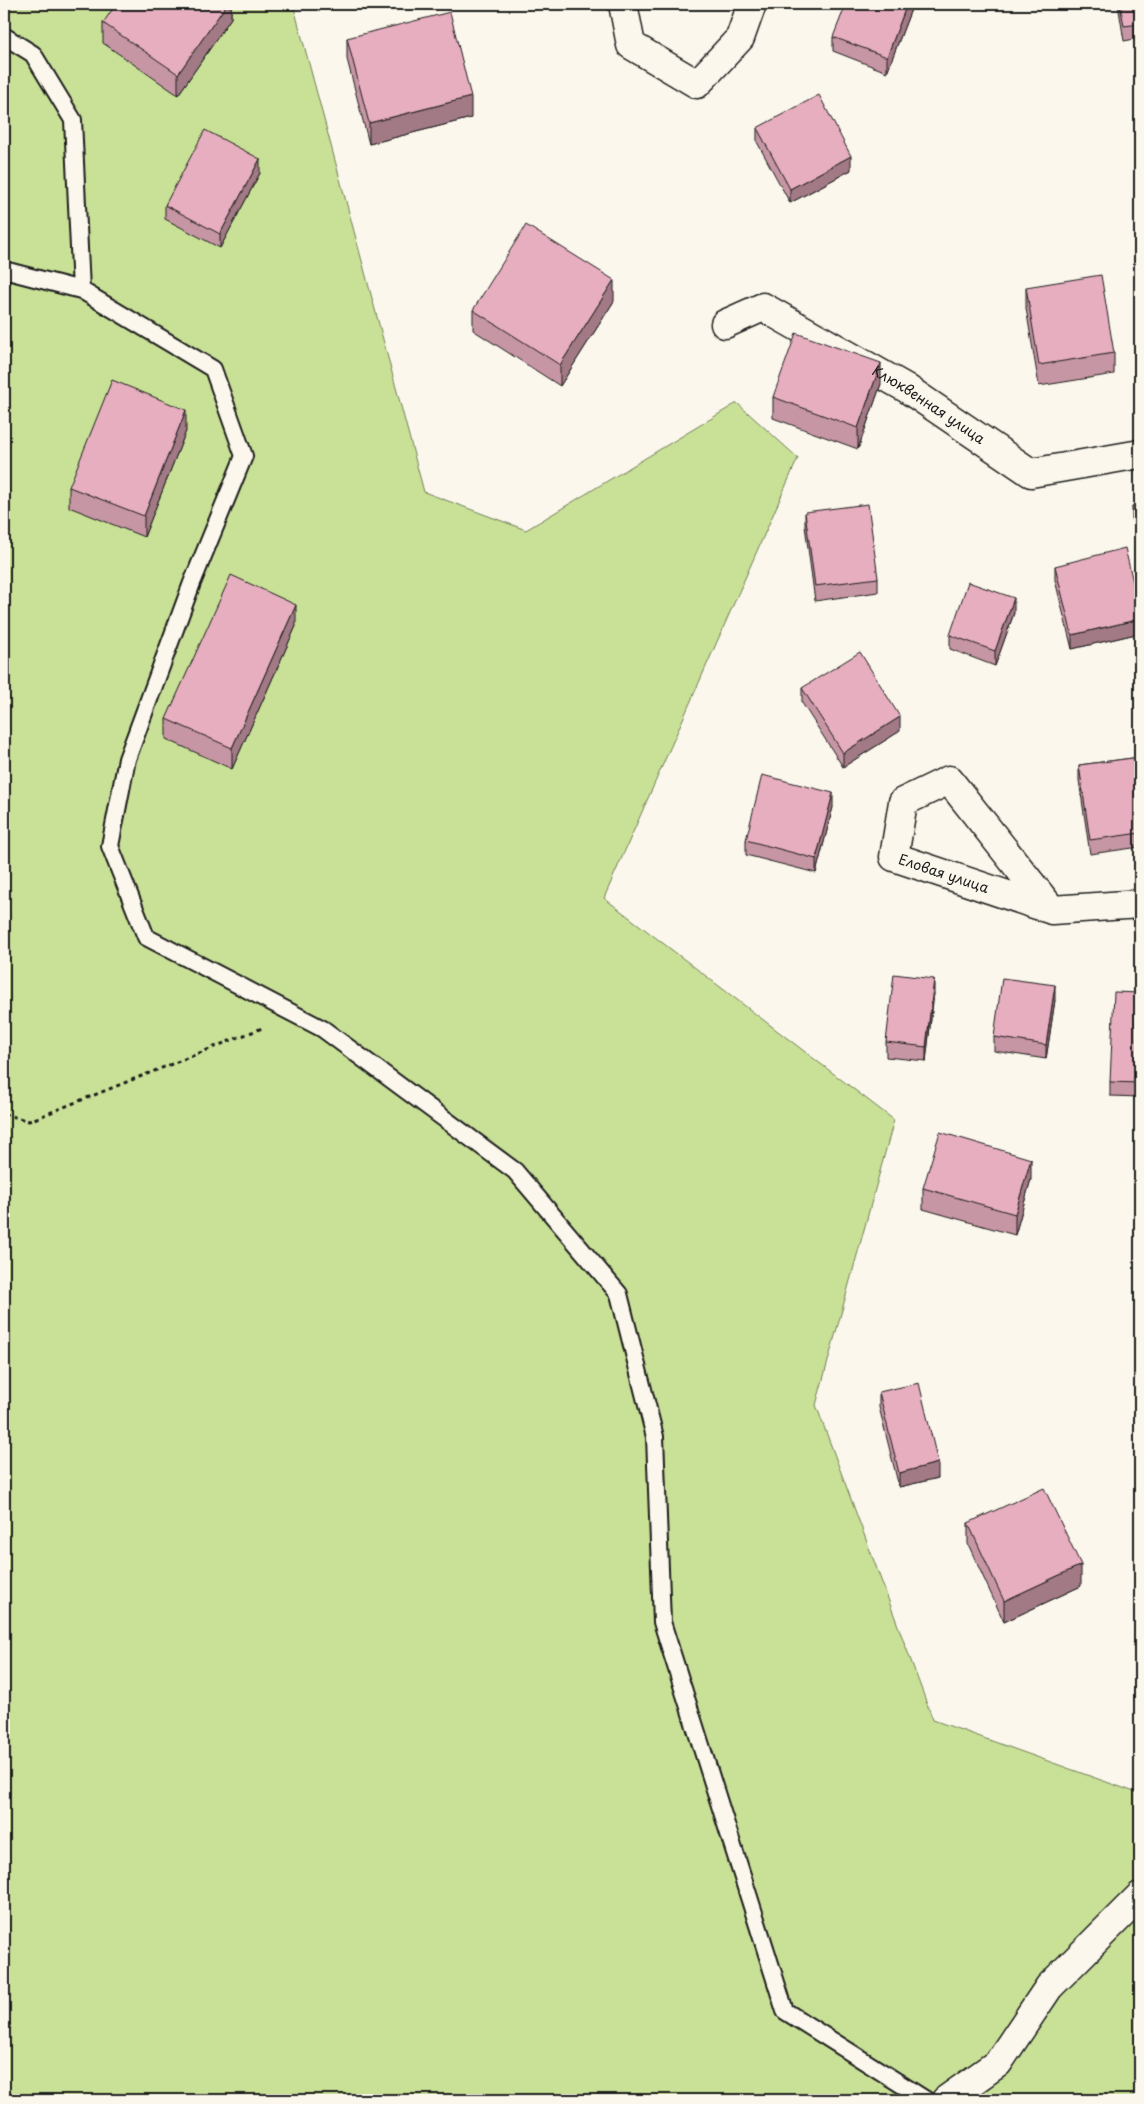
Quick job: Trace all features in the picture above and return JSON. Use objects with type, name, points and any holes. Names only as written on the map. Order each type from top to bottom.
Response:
[{"type":"street","points":[[623,4],[631,45],[697,84],[740,38],[752,4]]},
{"type":"street","name":"Клюквенная улица","points":[[725,324],[763,307],[906,388],[1031,473],[1140,454]]},
{"type":"street","name":"Еловая улица","points":[[1052,910],[949,780],[903,802],[894,857],[1052,910],[1140,904]]},
{"type":"street","points":[[946,2100],[998,2063],[1049,1988],[1140,1896]]},
{"type":"lane","points":[[4,36],[33,54],[73,120],[81,290]]},
{"type":"lane","points":[[4,270],[81,290],[213,369],[244,456],[192,583],[127,759],[110,846],[146,937],[323,1029],[515,1171],[619,1294],[655,1436],[662,1622],[785,2010],[926,2100]]},
{"type":"path","points":[[4,1114],[29,1121],[294,1014]]},
{"type":"green space","points":[[4,4],[293,4],[424,492],[526,530],[737,403],[798,458],[604,898],[894,1120],[816,1405],[933,1720],[1140,1794],[1140,2100],[4,2100]]},
{"type":"building","points":[[116,4],[227,4],[178,74],[103,23]]},
{"type":"building","points":[[846,4],[907,4],[887,57],[833,37]]},
{"type":"building","points":[[1120,4],[1140,4],[1140,24],[1124,26]]},
{"type":"building","points":[[450,12],[471,97],[369,123],[347,38]]},
{"type":"building","points":[[819,95],[851,156],[790,189],[757,128]]},
{"type":"building","points":[[205,130],[260,159],[220,234],[165,205]]},
{"type":"building","points":[[526,225],[614,280],[560,365],[473,310]]},
{"type":"building","points":[[1101,275],[1114,353],[1039,365],[1026,287]]},
{"type":"building","points":[[796,333],[881,363],[858,428],[773,397]]},
{"type":"building","points":[[112,380],[186,410],[144,516],[69,487]]},
{"type":"building","points":[[1140,503],[1140,533],[1132,506]]},
{"type":"building","points":[[868,504],[878,578],[815,586],[805,512]]},
{"type":"building","points":[[1125,548],[1140,619],[1072,635],[1055,566]]},
{"type":"building","points":[[231,575],[296,605],[232,748],[166,719]]},
{"type":"building","points":[[968,582],[1014,598],[995,651],[950,635]]},
{"type":"building","points":[[860,652],[900,717],[843,753],[802,688]]},
{"type":"building","points":[[1140,757],[1140,833],[1090,840],[1079,765]]},
{"type":"building","points":[[762,775],[833,793],[816,859],[746,840]]},
{"type":"building","points":[[894,974],[934,979],[926,1047],[886,1042]]},
{"type":"building","points":[[1002,978],[1055,985],[1046,1045],[994,1037]]},
{"type":"building","points":[[1114,992],[1140,993],[1140,1083],[1110,1082]]},
{"type":"building","points":[[940,1132],[1031,1159],[1015,1214],[923,1188]]},
{"type":"building","points":[[919,1383],[938,1463],[899,1473],[879,1392]]},
{"type":"building","points":[[1044,1488],[1081,1565],[1004,1601],[968,1523]]}]
